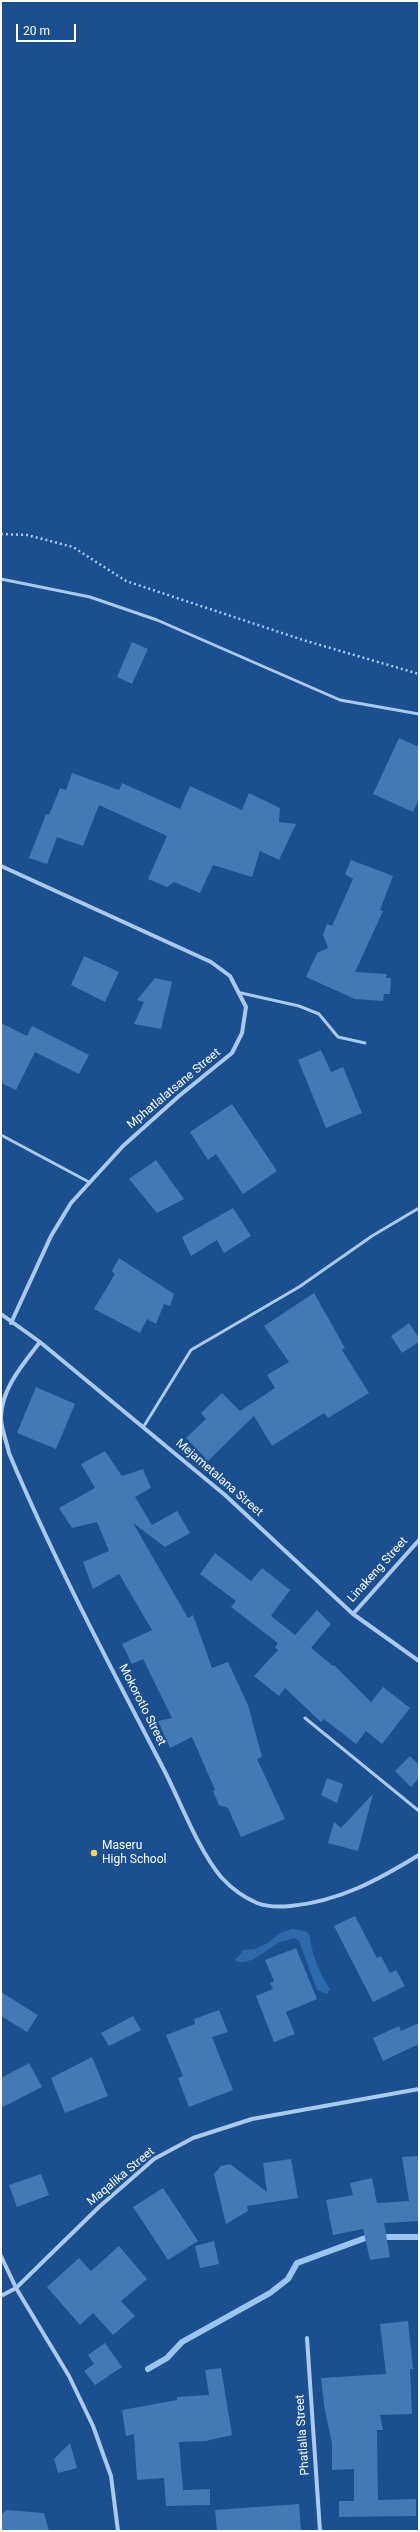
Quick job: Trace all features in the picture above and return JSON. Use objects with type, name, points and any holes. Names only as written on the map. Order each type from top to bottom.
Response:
[{"type":"street","name":"Mphatlalatsane Street","points":[[1,866],[211,962],[230,976],[241,993],[246,1007],[242,1033],[232,1053],[178,1096],[122,1146],[71,1203],[51,1236],[11,1323]]},
{"type":"street","name":"Mejametalana Street","points":[[1,1314],[11,1323],[40,1342],[144,1426],[225,1495],[353,1614],[419,1661]]},
{"type":"street","name":"Mokorotlo Street","points":[[40,1342],[15,1376],[5,1398],[1,1420],[9,1453],[124,1693],[181,1802],[207,1856],[221,1877],[237,1893],[259,1904],[280,1907],[318,1903],[338,1898],[419,1855]]},
{"type":"street","name":"Linakeng Street","points":[[353,1614],[419,1540]]},
{"type":"street","name":"Maqalika Street","points":[[1,2296],[16,2288],[99,2207],[154,2159],[193,2138],[252,2120],[419,2089]]},
{"type":"street","points":[[1,2256],[16,2288],[69,2376],[94,2426],[111,2476],[118,2531]]},
{"type":"street","name":"Phatlalla Street","points":[[307,2338],[320,2531]]},
{"type":"lane","points":[[1,578],[90,597],[157,620],[340,700],[419,714]]},
{"type":"lane","points":[[241,993],[299,1006],[319,1014],[338,1037],[365,1043]]},
{"type":"lane","points":[[1,1135],[89,1182]]},
{"type":"lane","points":[[144,1426],[191,1350],[299,1287],[372,1236],[419,1208]]},
{"type":"lane","points":[[305,1718],[419,1811]]},
{"type":"path","points":[[1,534],[27,535],[73,546],[126,581],[303,640],[419,674]]},
{"type":"shaded area","points":[[292,1929],[306,1931],[310,1935],[310,1941],[317,1963],[323,1978],[330,1989],[327,1994],[317,1990],[299,1941],[294,1938],[278,1943],[251,1960],[240,1962],[235,1960],[244,1950],[255,1949],[268,1943],[280,1933]]},
{"type":"building","points":[[132,642],[148,649],[132,684],[117,677]]},
{"type":"building","points":[[399,738],[419,747],[419,799],[413,812],[373,794]]},
{"type":"building","points":[[72,773],[119,790],[122,783],[180,809],[190,786],[242,810],[249,793],[280,808],[279,822],[296,824],[279,860],[260,851],[252,877],[213,865],[200,893],[174,882],[167,887],[148,879],[167,836],[99,805],[83,846],[57,837],[47,864],[29,858],[46,814],[49,815],[60,788],[66,790]]},
{"type":"building","points":[[351,860],[393,876],[380,910],[383,911],[355,972],[387,974],[386,978],[391,978],[390,994],[384,994],[383,1001],[355,999],[306,977],[317,953],[328,948],[323,935],[327,924],[332,926],[353,879],[345,874]]},
{"type":"building","points":[[84,956],[119,972],[105,1002],[71,985]]},
{"type":"building","points":[[155,978],[172,982],[161,1029],[134,1024],[144,1002],[137,1000]]},
{"type":"building","points":[[1,1023],[27,1036],[32,1026],[89,1055],[79,1074],[35,1052],[16,1090],[1,1083]]},
{"type":"building","points":[[321,1050],[331,1072],[343,1067],[362,1113],[326,1128],[298,1060]]},
{"type":"building","points":[[232,1104],[277,1171],[243,1194],[216,1154],[208,1160],[190,1132]]},
{"type":"building","points":[[156,1160],[184,1199],[157,1213],[129,1179]]},
{"type":"building","points":[[233,1208],[251,1236],[224,1253],[217,1240],[191,1256],[182,1237]]},
{"type":"building","points":[[119,1258],[174,1294],[170,1306],[164,1304],[156,1324],[147,1319],[140,1333],[94,1309],[115,1274],[112,1271]]},
{"type":"building","points":[[314,1293],[345,1348],[342,1350],[369,1393],[328,1418],[324,1413],[272,1446],[254,1416],[208,1461],[186,1438],[206,1419],[201,1413],[222,1393],[240,1411],[275,1388],[267,1375],[289,1362],[264,1326]]},
{"type":"building","points":[[409,1323],[419,1338],[419,1342],[402,1353],[391,1336]]},
{"type":"building","points":[[36,1387],[75,1404],[56,1449],[17,1433]]},
{"type":"building","points":[[105,1451],[122,1476],[143,1469],[151,1488],[135,1497],[152,1525],[177,1511],[190,1533],[165,1547],[133,1523],[188,1618],[193,1615],[212,1668],[228,1662],[248,1705],[262,1757],[257,1759],[285,1819],[241,1837],[228,1808],[219,1805],[213,1791],[215,1790],[192,1737],[170,1748],[158,1721],[172,1718],[143,1659],[132,1664],[122,1644],[152,1630],[119,1574],[93,1589],[83,1562],[109,1551],[97,1522],[72,1528],[59,1508],[95,1488],[81,1464]]},
{"type":"building","points":[[215,1553],[251,1581],[262,1568],[290,1590],[271,1616],[295,1635],[317,1610],[331,1624],[311,1648],[333,1666],[334,1665],[371,1702],[383,1687],[410,1708],[382,1744],[366,1731],[356,1744],[324,1719],[321,1722],[285,1688],[279,1696],[254,1676],[278,1650],[275,1647],[278,1643],[231,1607],[236,1601],[200,1574]]},
{"type":"building","points":[[410,1756],[419,1765],[419,1778],[411,1787],[395,1771]]},
{"type":"building","points":[[327,1778],[343,1784],[337,1803],[321,1795]]},
{"type":"building","points":[[373,1794],[358,1851],[328,1843],[334,1822],[341,1828]]},
{"type":"building","points":[[355,1916],[377,1958],[381,1956],[390,1973],[396,1970],[405,1986],[373,2002],[334,1926]]},
{"type":"building","points":[[296,1948],[317,1999],[286,2012],[295,2034],[274,2042],[256,1996],[273,1989],[270,1983],[274,1981],[265,1960]]},
{"type":"building","points":[[1,1992],[38,2015],[27,2032],[1,2016]]},
{"type":"building","points":[[219,2010],[228,2032],[212,2037],[233,2090],[189,2107],[178,2078],[183,2076],[166,2035],[195,2024],[194,2019]]},
{"type":"building","points":[[133,2016],[141,2030],[109,2046],[101,2033]]},
{"type":"building","points":[[419,2023],[419,2044],[383,2061],[373,2038],[399,2026],[401,2031]]},
{"type":"building","points":[[92,2057],[108,2096],[65,2113],[51,2078]]},
{"type":"building","points":[[29,2063],[42,2087],[1,2108],[1,2078]]},
{"type":"building","points":[[419,2156],[419,2221],[384,2223],[390,2257],[370,2260],[363,2229],[333,2235],[326,2200],[353,2195],[350,2183],[372,2178],[377,2203],[409,2201],[402,2157]]},
{"type":"building","points":[[291,2159],[298,2198],[247,2206],[248,2211],[226,2224],[214,2174],[221,2166],[230,2164],[267,2192],[263,2163]]},
{"type":"building","points":[[41,2174],[49,2195],[17,2207],[9,2185]]},
{"type":"building","points":[[163,2188],[198,2241],[168,2260],[133,2207]]},
{"type":"building","points":[[214,2241],[219,2264],[200,2268],[195,2246]]},
{"type":"building","points":[[119,2246],[147,2279],[121,2301],[135,2316],[113,2335],[93,2313],[80,2325],[47,2287],[79,2258],[91,2271]]},
{"type":"building","points":[[408,2321],[413,2369],[410,2369],[412,2414],[380,2415],[383,2430],[377,2430],[378,2500],[416,2499],[416,2516],[339,2517],[339,2501],[354,2501],[354,2469],[332,2470],[332,2444],[324,2405],[321,2378],[386,2374],[380,2324]]},
{"type":"building","points":[[105,2343],[122,2367],[95,2385],[84,2371],[94,2364],[88,2355]]},
{"type":"building","points":[[221,2368],[232,2435],[206,2441],[179,2442],[183,2490],[210,2489],[210,2505],[166,2506],[164,2478],[137,2480],[134,2434],[126,2436],[122,2410],[177,2400],[177,2397],[209,2395],[205,2370]]},
{"type":"building","points":[[70,2443],[77,2468],[58,2473],[54,2459]]},
{"type":"building","points":[[299,2504],[301,2531],[217,2531],[215,2510]]},
{"type":"building","points":[[6,2510],[44,2513],[49,2531],[1,2531],[1,2515]]},
{"type":"waterway","points":[[148,2369],[167,2358],[182,2342],[270,2293],[288,2279],[297,2263],[368,2237],[419,2237]]},
{"type":"place","name":"Maseru High School","points":[[94,1853]]}]
